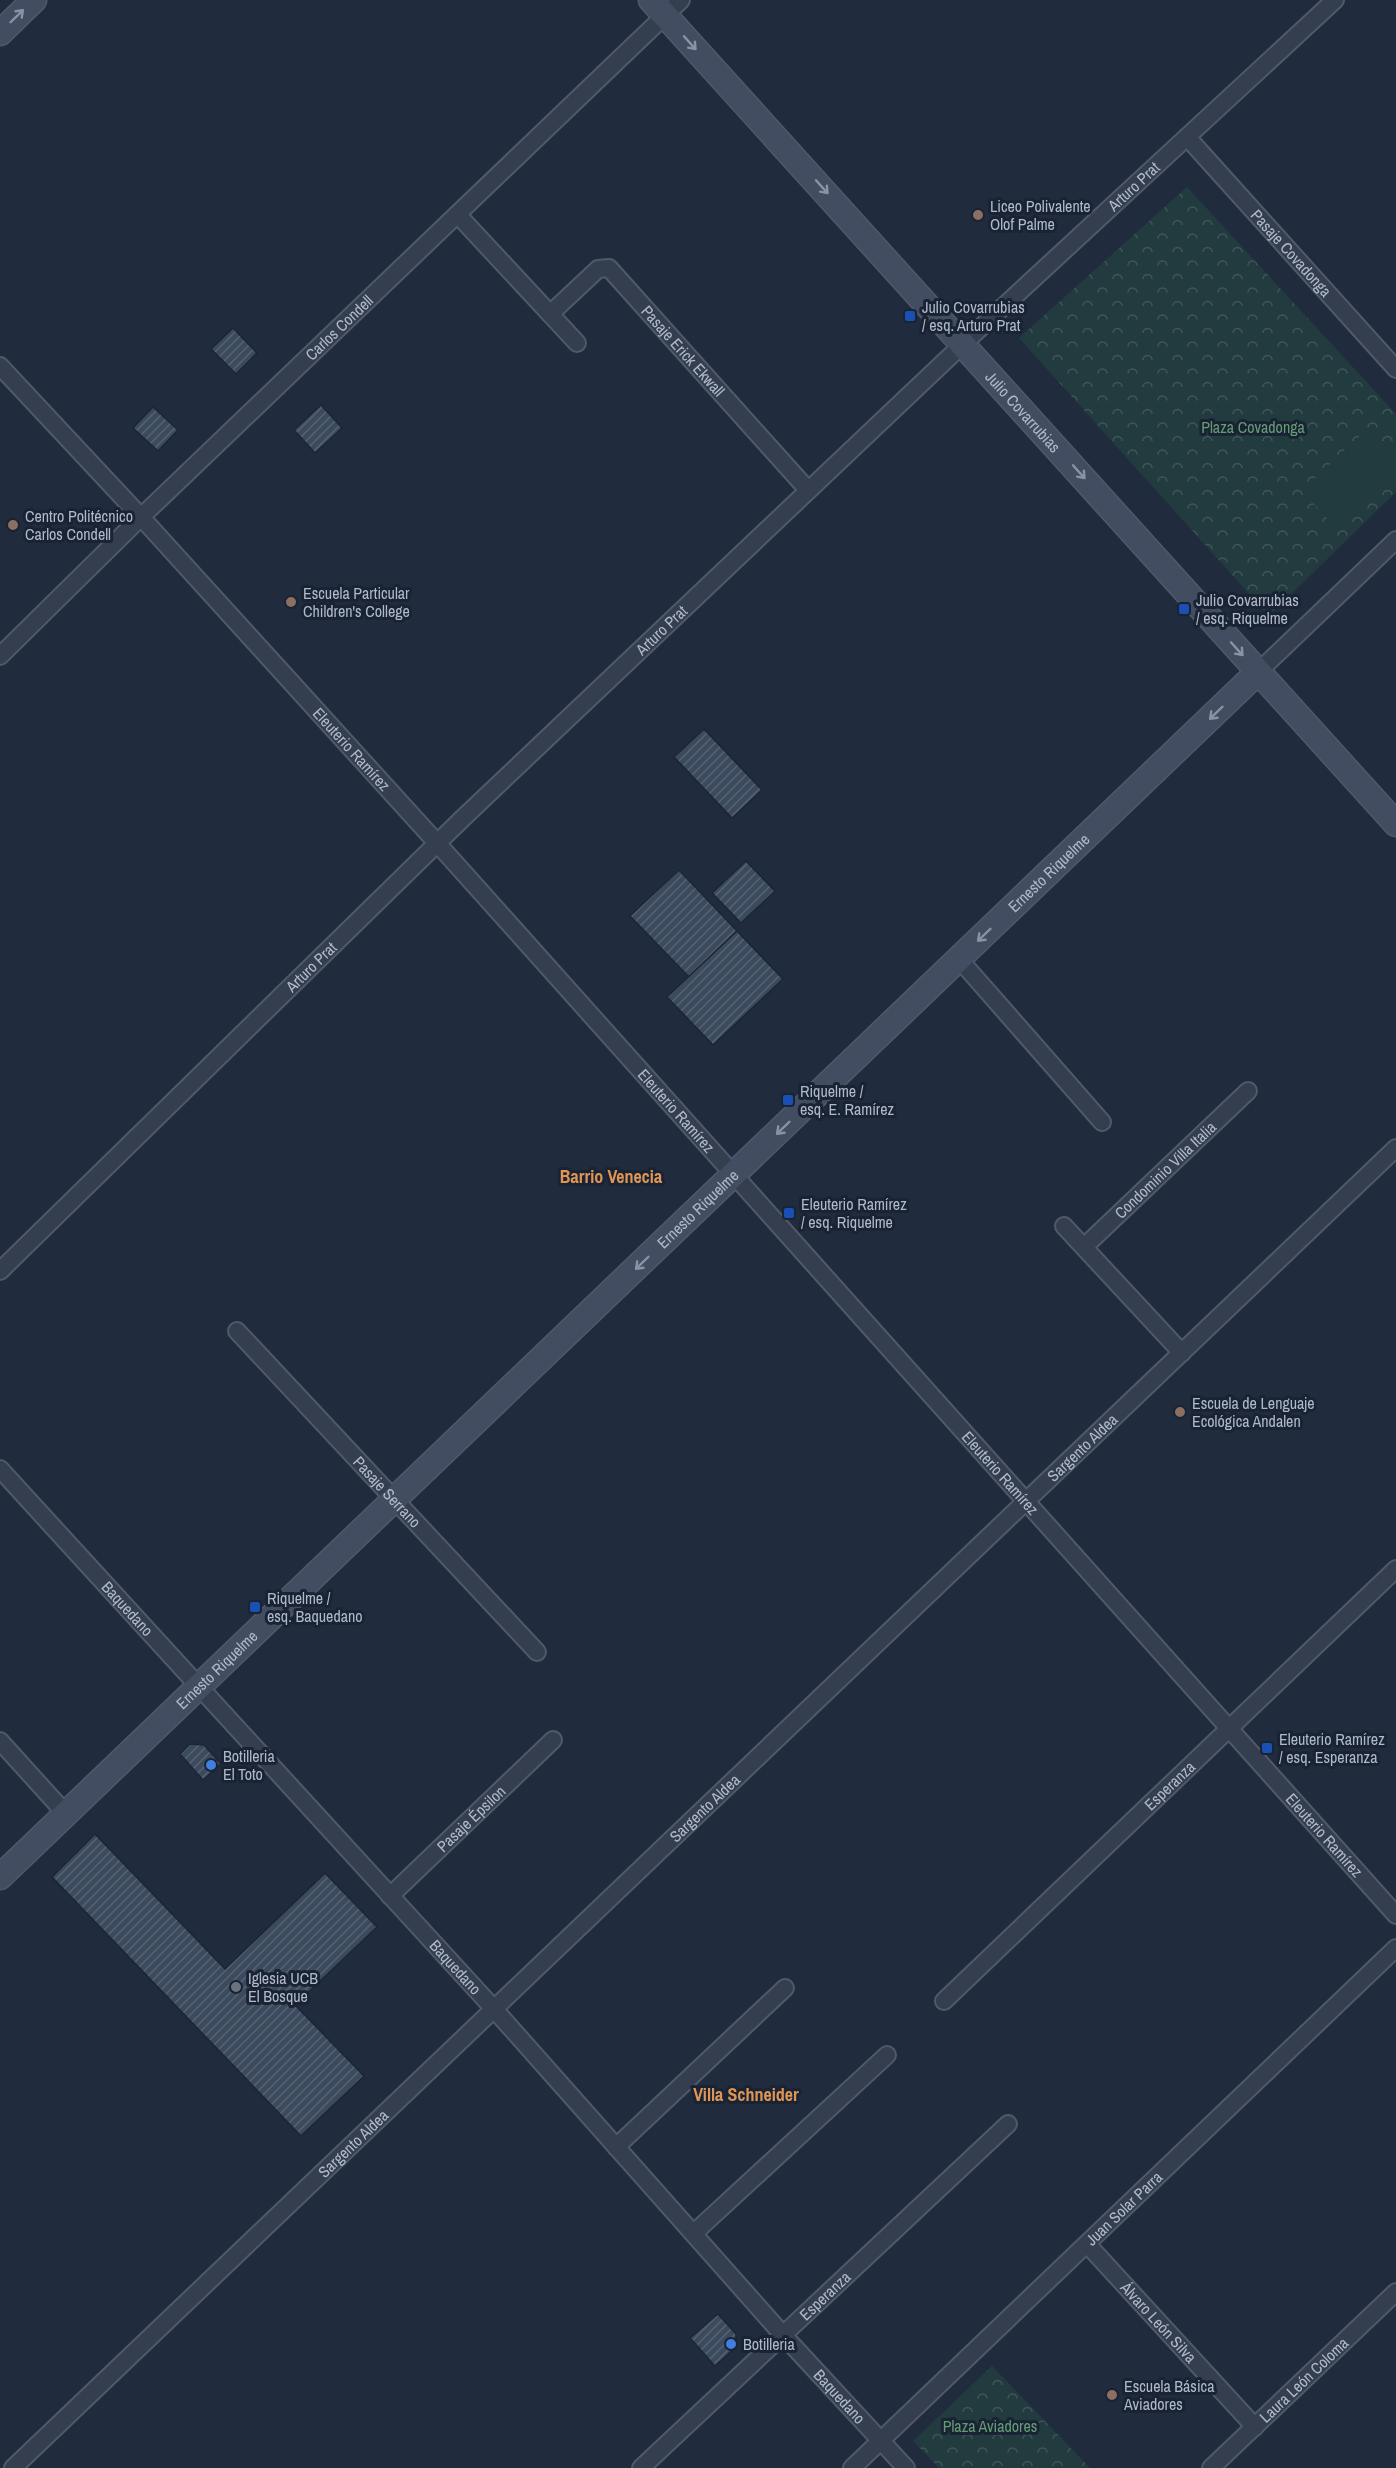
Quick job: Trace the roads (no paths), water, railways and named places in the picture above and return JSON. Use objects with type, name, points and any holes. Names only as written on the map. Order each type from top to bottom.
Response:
[{"type":"street","points":[[0,33],[34,0]]},
{"type":"street","name":"Arturo Prat","points":[[0,1271],[436,843],[964,343],[1335,0]]},
{"type":"street","name":"Carlos Condell","points":[[0,656],[141,517],[458,215],[666,5]]},
{"type":"street","name":"Julio Covarrubias","points":[[666,5],[964,343],[1396,824]]},
{"type":"street","name":"Pasaje Covadonga","points":[[1187,137],[1396,369]]},
{"type":"street","points":[[458,215],[577,343]]},
{"type":"street","name":"Pasaje Erick Ekwall","points":[[550,314],[598,269],[609,268],[808,490]]},
{"type":"street","name":"Eleuterio Ramírez","points":[[0,366],[141,517],[436,843],[1396,1915]]},
{"type":"street","name":"Ernesto Riquelme","points":[[0,1877],[1396,540]]},
{"type":"street","points":[[959,959],[1102,1122]]},
{"type":"street","name":"Condominio Villa Italia","points":[[1084,1247],[1248,1091]]},
{"type":"street","name":"Sargento Aldea","points":[[13,2468],[1396,1148]]},
{"type":"street","points":[[1064,1226],[1182,1353]]},
{"type":"street","name":"Pasaje Serrano","points":[[237,1331],[537,1652]]},
{"type":"street","name":"Baquedano","points":[[0,1469],[494,2009],[783,2335],[906,2468]]},
{"type":"street","name":"Esperanza","points":[[944,2001],[1396,1569]]},
{"type":"street","name":"Pasaje Épsilon","points":[[390,1896],[553,1740]]},
{"type":"street","points":[[0,1741],[66,1814]]},
{"type":"street","name":"Juan Solar Parra","points":[[852,2468],[1396,1948]]},
{"type":"street","points":[[616,2147],[785,1988]]},
{"type":"street","points":[[694,2233],[888,2055]]},
{"type":"street","name":"Esperanza","points":[[640,2468],[1008,2124]]},
{"type":"street","name":"Álvaro León Silva","points":[[1087,2244],[1255,2427]]},
{"type":"street","name":"Laura León Coloma","points":[[1211,2468],[1396,2292]]},
{"type":"place","name":"Liceo Polivalente Olof Palme","points":[[978,215]]},
{"type":"place","name":"Julio Covarrubias / esq. Arturo Prat","points":[[910,316]]},
{"type":"place","name":"Centro Politécnico Carlos Condell","points":[[13,525]]},
{"type":"place","name":"Escuela Particular Children's College","points":[[291,602]]},
{"type":"place","name":"Julio Covarrubias / esq. Riquelme","points":[[1184,609]]},
{"type":"place","name":"Riquelme / esq. E. Ramírez","points":[[788,1100]]},
{"type":"place","name":"Eleuterio Ramírez / esq. Riquelme","points":[[789,1213]]},
{"type":"place","name":"Escuela de Lenguaje Ecológica Andalen","points":[[1180,1412]]},
{"type":"place","name":"Riquelme / esq. Baquedano","points":[[255,1607]]},
{"type":"place","name":"Eleuterio Ramírez / esq. Esperanza","points":[[1267,1748]]},
{"type":"place","name":"Botilleria El Toto","points":[[211,1765]]},
{"type":"place","name":"Iglesia UCB El Bosque","points":[[236,1987]]},
{"type":"place","name":"Botilleria","points":[[731,2344]]},
{"type":"place","name":"Escuela Básica Aviadores","points":[[1112,2395]]},
{"type":"district","name":"Barrio Venecia","points":[[611,1177]]},
{"type":"district","name":"Villa Schneider","points":[[746,2095]]},
{"type":"park label","name":"Plaza Covadonga","points":[[1253,427]]},
{"type":"park label","name":"Plaza Aviadores","points":[[990,2426]]}]
